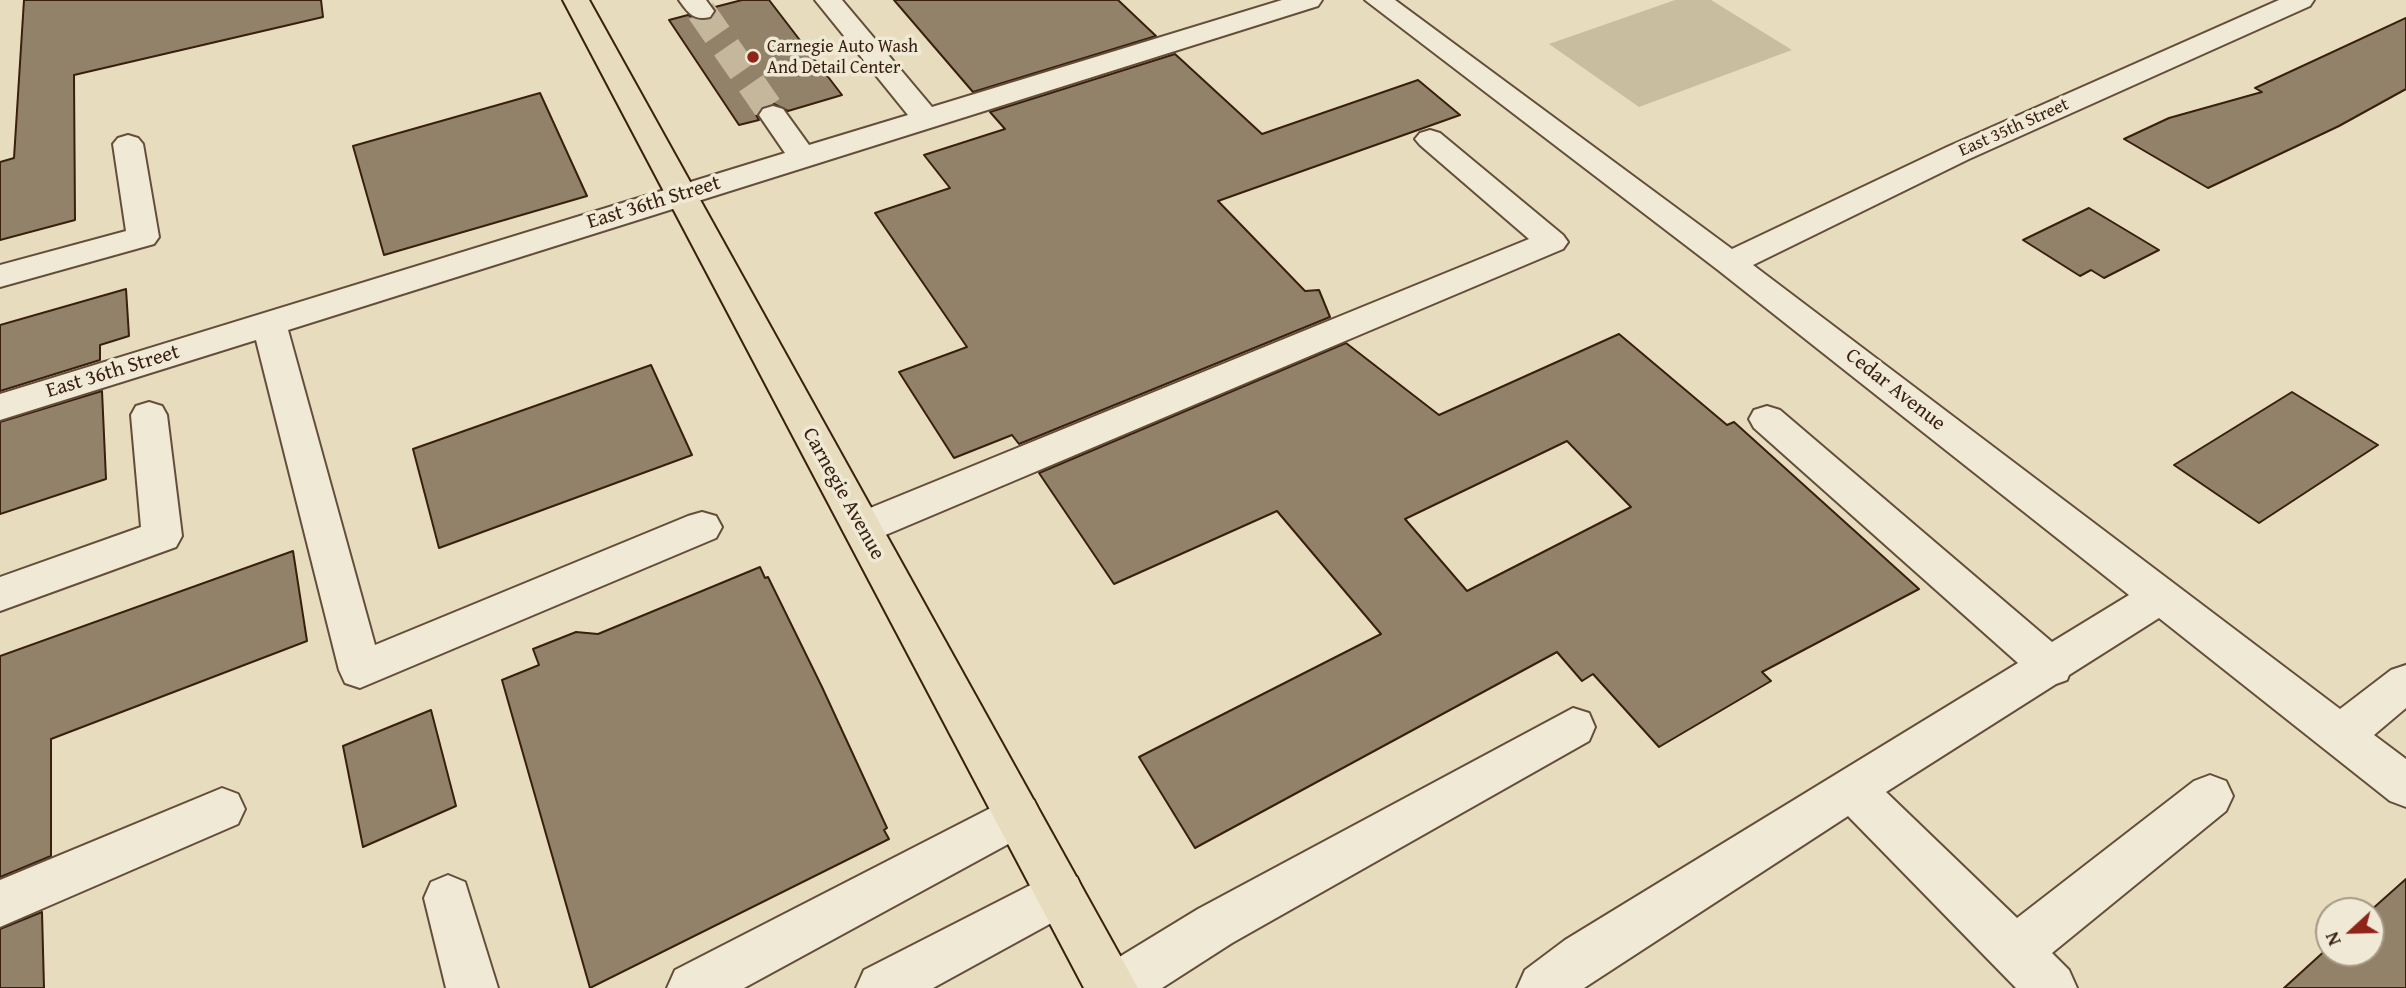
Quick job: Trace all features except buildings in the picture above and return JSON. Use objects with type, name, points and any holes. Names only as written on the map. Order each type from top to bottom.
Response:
[{"type":"main road","name":"Carnegie Avenue","points":[[576,0],[1017,815],[1114,988]]},
{"type":"street","points":[[828,0],[926,118]]},
{"type":"street","points":[[861,0],[922,73],[904,92]]},
{"type":"street","name":"East 36th Street","points":[[0,407],[1309,0]]},
{"type":"street","name":"Cedar Avenue","points":[[1378,0],[1730,263],[2343,734],[2406,786]]},
{"type":"street","name":"East 35th Street","points":[[1730,263],[1958,153],[2301,0]]},
{"type":"street","points":[[773,115],[802,156]]},
{"type":"street","points":[[862,528],[1552,242],[1430,139]]},
{"type":"street","points":[[0,276],[143,237],[128,144]]},
{"type":"street","points":[[269,323],[360,670],[702,527]]},
{"type":"street","points":[[0,594],[162,536],[149,415]]},
{"type":"street","points":[[1767,419],[2052,667]]},
{"type":"street","points":[[1543,988],[1583,957],[2052,667],[2162,595]]},
{"type":"street","points":[[2343,734],[2406,684]]},
{"type":"street","points":[[1114,988],[1215,926],[1573,727]]},
{"type":"street","points":[[1853,790],[2052,988]]},
{"type":"street","points":[[2015,951],[2210,796]]},
{"type":"street","points":[[0,904],[222,809]]},
{"type":"street","points":[[693,988],[1017,815]]},
{"type":"street","points":[[882,988],[1060,892]]},
{"type":"street","points":[[448,898],[472,988]]},
{"type":"shaded area","points":[[1675,0],[1711,0],[1792,50],[1639,107],[1549,44]]},
{"type":"tunnel","points":[[701,11],[773,115]]},
{"type":"place","name":"Carnegie Auto Wash And Detail Center","points":[[753,57]]}]
